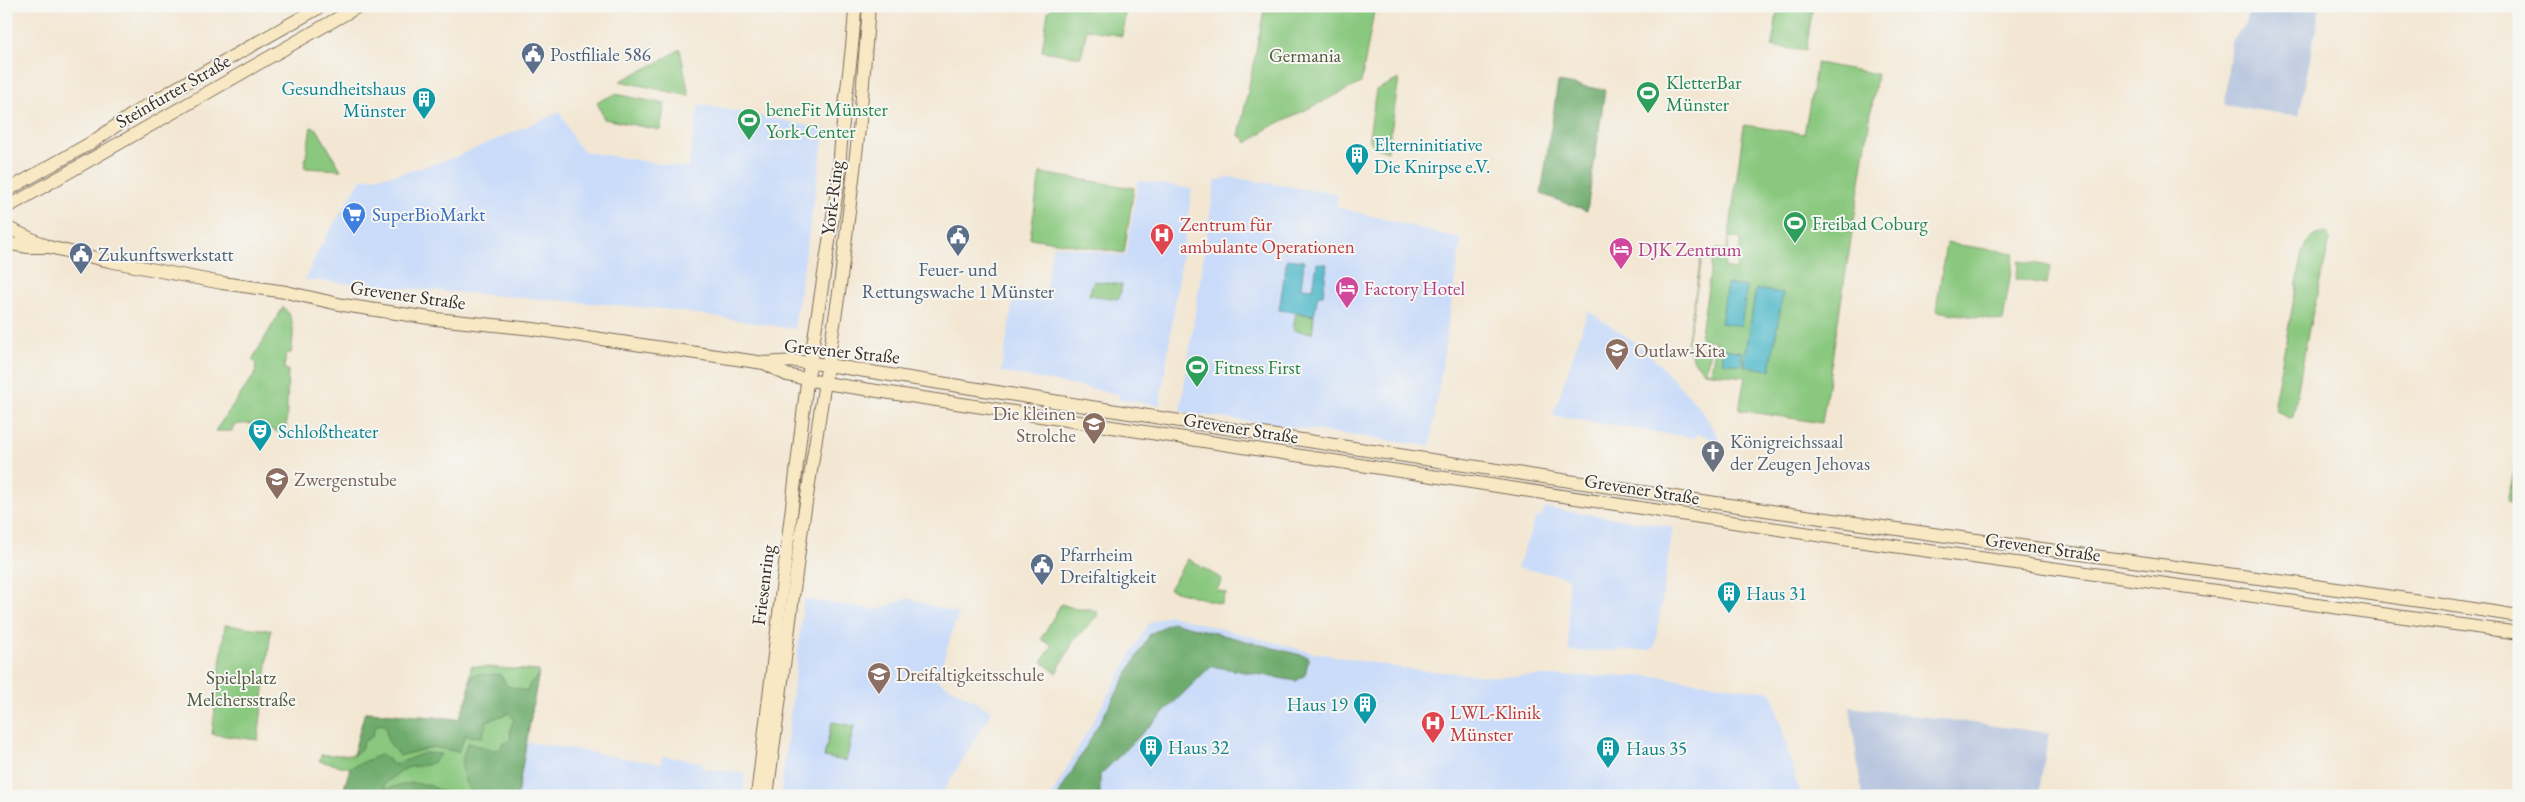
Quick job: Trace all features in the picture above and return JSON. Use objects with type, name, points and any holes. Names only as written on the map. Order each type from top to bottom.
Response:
[{"type":"main road","name":"Steinfurter Straße","points":[[6,191],[73,153],[133,114],[322,6]]},
{"type":"main road","name":"Steinfurter Straße","points":[[6,208],[359,6]]},
{"type":"main road","name":"York-Ring","points":[[808,379],[839,177],[839,143],[851,64],[854,6]]},
{"type":"main road","name":"York-Ring","points":[[825,383],[859,134],[869,6]]},
{"type":"main road","name":"Grevener Straße","points":[[6,227],[49,247],[222,283],[286,292],[343,305],[436,319],[533,329],[764,363],[794,361],[828,365],[1315,443],[1851,523],[2397,597],[2519,616]]},
{"type":"main road","name":"Grevener Straße","points":[[6,243],[28,247],[49,247]]},
{"type":"main road","name":"Grevener Straße","points":[[764,363],[787,375],[825,383],[1842,539],[2519,632]]},
{"type":"main road","name":"Friesenring","points":[[757,796],[808,379]]},
{"type":"main road","name":"Friesenring","points":[[767,796],[802,528],[825,383]]},
{"type":"shaded area","points":[[2250,6],[2320,6],[2299,116],[2224,105],[2231,42],[2247,21]]},
{"type":"shaded area","points":[[699,104],[825,129],[794,329],[664,309],[305,280],[318,251],[361,179],[400,174],[453,158],[560,112],[575,143],[586,152],[688,168]]},
{"type":"shaded area","points":[[1230,177],[1337,194],[1336,207],[1461,239],[1430,446],[1180,412],[1215,181]]},
{"type":"shaded area","points":[[1138,180],[1192,189],[1160,405],[1119,399],[1119,394],[1001,372],[1015,290],[1044,296],[1053,245],[1126,256]]},
{"type":"shaded area","name":"Outlaw-Kita","points":[[1588,311],[1636,343],[1658,363],[1699,407],[1723,444],[1713,445],[1707,436],[1697,434],[1695,438],[1553,416]]},
{"type":"shaded area","points":[[1545,508],[1673,527],[1655,646],[1651,650],[1569,651],[1568,577],[1517,568],[1536,517],[1540,518]]},
{"type":"shaded area","name":"Dreifaltigkeitsschule","points":[[908,598],[958,614],[937,680],[992,711],[941,796],[789,796],[781,793],[804,599],[877,610]]},
{"type":"shaded area","name":"LWL-Klinik Münster","points":[[1168,615],[1311,652],[1407,669],[1488,676],[1654,676],[1772,692],[1800,796],[1051,796],[1148,624]]},
{"type":"shaded area","points":[[1850,707],[2049,733],[2038,796],[1862,796]]},
{"type":"shaded area","points":[[527,742],[661,764],[662,756],[703,762],[702,769],[745,773],[743,796],[517,796]]},
{"type":"green space","points":[[1053,6],[1126,6],[1122,36],[1087,29],[1081,57],[1042,51],[1048,12]]},
{"type":"green space","name":"Germania","points":[[1265,6],[1375,6],[1361,83],[1268,128],[1247,143],[1243,137],[1239,136]]},
{"type":"green space","points":[[1778,6],[1813,6],[1806,51],[1772,46]]},
{"type":"green space","points":[[680,49],[689,96],[620,81],[661,61]]},
{"type":"green space","name":"Freibad Coburg","points":[[1817,63],[1877,74],[1822,423],[1739,410],[1745,377],[1704,372],[1694,361],[1687,347],[1710,350],[1706,371],[1711,372],[1716,341],[1700,339],[1712,261],[1703,258],[1714,260],[1716,249],[1727,250],[1724,268],[1736,270],[1741,239],[1729,237],[1744,125],[1804,134]],"holes":[[[1756,289],[1771,369],[1744,365]]]},
{"type":"green space","points":[[1399,79],[1388,151],[1376,147],[1371,143],[1369,137],[1376,90]]},
{"type":"green space","points":[[1558,82],[1605,90],[1587,211],[1541,194]]},
{"type":"green space","points":[[615,94],[665,104],[660,130],[604,119],[597,102]]},
{"type":"green space","points":[[311,127],[317,129],[341,170],[304,168]]},
{"type":"green space","points":[[1040,173],[1134,188],[1124,253],[1030,238]]},
{"type":"green space","points":[[2324,232],[2328,234],[2330,240],[2308,333],[2293,417],[2289,418],[2276,411],[2274,403],[2303,252],[2316,234]]},
{"type":"green space","points":[[1946,243],[2014,253],[2003,321],[1936,311]]},
{"type":"green space","points":[[1701,258],[1702,258],[1687,347]]},
{"type":"green space","points":[[2019,261],[2050,266],[2047,284],[2016,279]]},
{"type":"green space","points":[[1094,281],[1122,285],[1119,299],[1089,295]]},
{"type":"green space","points":[[283,307],[290,318],[293,329],[291,353],[286,353],[284,369],[288,370],[286,437],[267,427],[255,424],[234,425],[232,431],[215,431],[255,374],[256,363],[252,360]]},
{"type":"green space","points":[[1296,313],[1314,316],[1312,333],[1293,330]]},
{"type":"green space","points":[[2519,453],[2519,504],[2507,501]]},
{"type":"green space","points":[[1188,559],[1222,579],[1217,590],[1226,593],[1221,604],[1169,589]]},
{"type":"green space","points":[[1061,604],[1076,609],[1096,610],[1098,615],[1075,639],[1056,673],[1042,662],[1052,645],[1041,639]]},
{"type":"green space","points":[[1172,622],[1309,657],[1305,675],[1296,681],[1211,666],[1100,775],[1100,796],[1058,796],[1150,634]]},
{"type":"green space","name":"Spielplatz Melchersstraße","points":[[225,625],[271,630],[258,740],[212,734]]},
{"type":"green space","points":[[471,666],[539,671],[517,796],[342,796],[350,768],[319,761],[321,755],[353,755],[365,712],[459,719],[469,693]]},
{"type":"green space","points":[[475,674],[501,675],[507,686],[527,691],[531,682],[538,676],[517,796],[471,796],[462,769],[463,757],[468,743],[494,750],[502,748],[502,743],[506,743],[511,738],[510,730],[514,719],[509,713],[487,721],[482,737],[465,736],[458,752],[433,747],[399,756],[387,739],[386,726],[381,724],[374,727],[373,736],[363,742],[362,748],[353,756],[365,712],[459,719],[469,693],[470,678]]},
{"type":"green space","points":[[832,722],[854,726],[846,761],[824,757]]},
{"type":"green space","points":[[424,753],[441,754],[431,763],[410,767],[396,774],[384,785],[384,789],[413,783],[429,785],[450,796],[342,796],[350,768],[382,754],[394,765]]},
{"type":"water","points":[[1287,259],[1304,261],[1301,288],[1313,289],[1317,263],[1327,264],[1323,295],[1318,295],[1314,315],[1279,310]]},
{"type":"water","points":[[1727,284],[1747,287],[1741,326],[1721,323]]},
{"type":"water","points":[[1756,289],[1783,293],[1770,370],[1744,366]]},
{"type":"water","points":[[1724,349],[1743,352],[1741,365],[1722,362]]},
{"type":"place","name":"Postfiliale 586","points":[[533,75]]},
{"type":"place","name":"KletterBar Münster","points":[[1648,114]]},
{"type":"place","name":"Gesundheitshaus Münster","points":[[424,120]]},
{"type":"place","name":"beneFit Münster York-Center","points":[[749,141]]},
{"type":"place","name":"Elterninitiative Die Knirpse e.V.","points":[[1357,176]]},
{"type":"place","name":"SuperBioMarkt","points":[[354,235]]},
{"type":"place","name":"Freibad Coburg","points":[[1795,244]]},
{"type":"place","name":"Zentrum für ambulante Operationen","points":[[1162,256]]},
{"type":"place","name":"Feuer- und Rettungswache 1 Münster","points":[[958,257]]},
{"type":"place","name":"DJK Zentrum","points":[[1621,270]]},
{"type":"place","name":"Zukunftswerkstatt","points":[[81,275]]},
{"type":"place","name":"Factory Hotel","points":[[1347,309]]},
{"type":"place","name":"Outlaw-Kita","points":[[1617,371]]},
{"type":"place","name":"Fitness First","points":[[1197,388]]},
{"type":"place","name":"Die kleinen Strolche","points":[[1094,445]]},
{"type":"place","name":"Schloßtheater","points":[[260,452]]},
{"type":"place","name":"Königreichssaal der Zeugen Jehovas","points":[[1713,473]]},
{"type":"place","name":"Zwergenstube","points":[[277,500]]},
{"type":"place","name":"Pfarrheim Dreifaltigkeit","points":[[1042,586]]},
{"type":"place","name":"Haus 31","points":[[1729,614]]},
{"type":"place","name":"Dreifaltigkeitsschule","points":[[879,695]]},
{"type":"place","name":"Haus 19","points":[[1365,725]]},
{"type":"place","name":"LWL-Klinik Münster","points":[[1433,744]]},
{"type":"place","name":"Haus 32","points":[[1151,768]]},
{"type":"place","name":"Haus 35","points":[[1608,769]]}]
